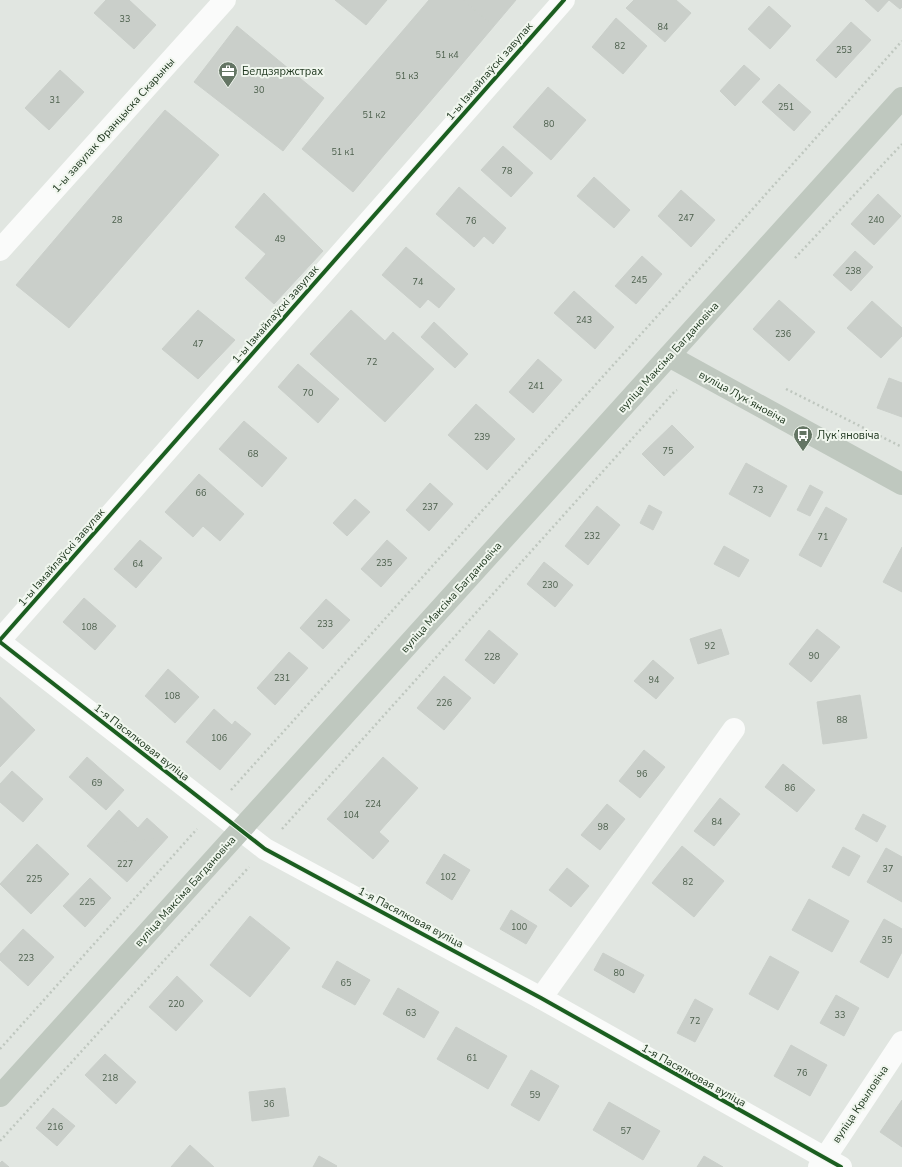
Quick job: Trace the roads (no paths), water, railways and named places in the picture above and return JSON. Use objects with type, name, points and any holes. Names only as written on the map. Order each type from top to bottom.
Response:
[{"type":"main road","name":"вуліца Максіма Багдановіча","points":[[0,1096],[902,98]]},
{"type":"main road","name":"вуліца Лукʼяновіча","points":[[669,356],[902,484]]},
{"type":"street","name":"1-ы завулак Францыска Скарыны","points":[[0,250],[225,0]]},
{"type":"street","name":"1-ы Ізмайлаўскі завулак","points":[[0,642],[564,0]]},
{"type":"street","name":"1-я Пасялковая вуліца","points":[[0,642],[213,810],[265,849],[541,998],[828,1164]]},
{"type":"street","points":[[541,998],[734,730]]},
{"type":"street","name":"вуліца Крыловіча","points":[[828,1164],[902,1042]]},
{"type":"place","name":"Белдзяржстрах","points":[[228,88]]},
{"type":"place","name":"Лукʼяновіча","points":[[803,452]]}]
